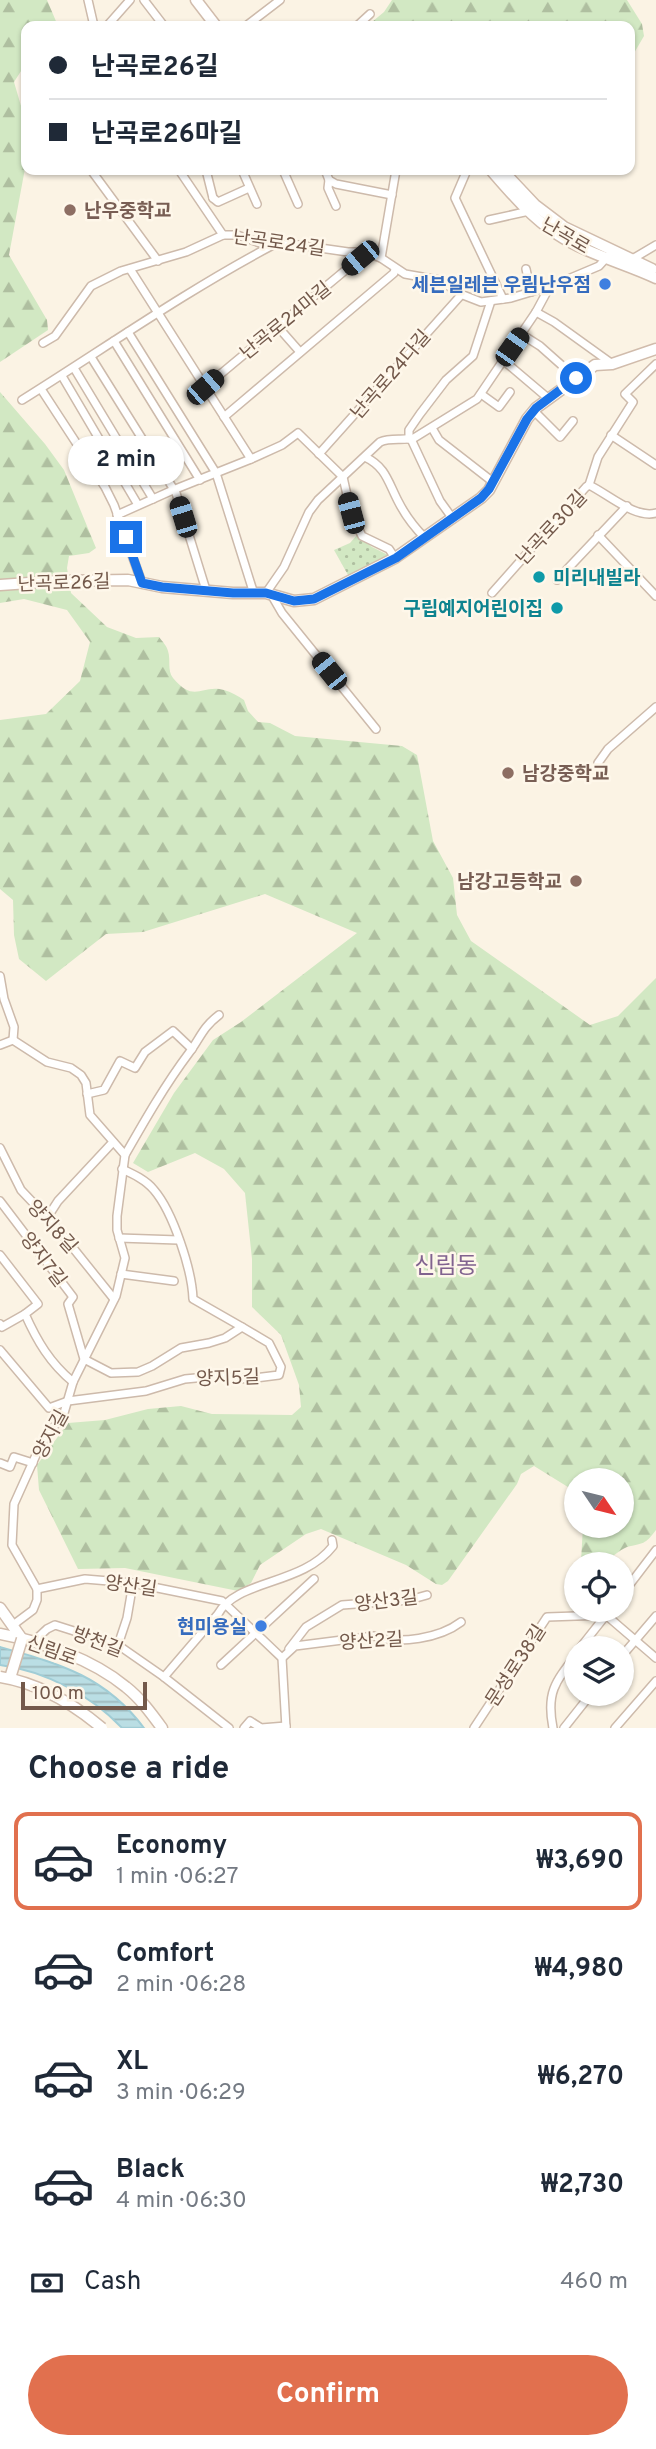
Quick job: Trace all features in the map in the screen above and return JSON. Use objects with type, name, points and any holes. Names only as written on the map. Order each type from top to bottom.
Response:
[{"type":"street","points":[[89,0],[93,21]]},
{"type":"street","points":[[111,21],[130,0]]},
{"type":"street","points":[[145,0],[160,21]]},
{"type":"street","points":[[196,0],[212,21]]},
{"type":"street","points":[[203,0],[218,21]]},
{"type":"street","points":[[253,21],[280,0]]},
{"type":"street","points":[[362,21],[370,14]]},
{"type":"street","points":[[95,175],[158,261]]},
{"type":"street","points":[[182,175],[223,235]]},
{"type":"street","points":[[207,175],[213,198],[218,202],[249,188]]},
{"type":"street","points":[[244,175],[257,204]]},
{"type":"street","points":[[286,175],[298,204]]},
{"type":"street","points":[[328,175],[328,188],[336,206]]},
{"type":"street","points":[[381,258],[395,175]]},
{"type":"street","points":[[465,175],[455,198],[503,299]]},
{"type":"street","name":"난곡로","points":[[496,175],[529,211],[558,234],[656,271]]},
{"type":"street","name":"난곡로","points":[[507,175],[551,218],[610,255]]},
{"type":"street","points":[[329,180],[392,195]]},
{"type":"street","points":[[201,203],[213,198]]},
{"type":"street","points":[[489,220],[529,211]]},
{"type":"street","name":"난곡로24길","points":[[43,343],[55,336],[91,286],[109,276],[194,249],[223,235],[237,235],[263,244],[365,252],[381,258],[395,270],[439,279],[462,294],[481,302],[550,286],[599,266],[610,255]]},
{"type":"street","points":[[22,400],[158,313],[273,245]]},
{"type":"street","points":[[629,262],[656,245]]},
{"type":"street","name":"난곡로24마길","points":[[205,387],[365,252]]},
{"type":"street","name":"난곡로","points":[[629,262],[656,278]]},
{"type":"street","points":[[130,269],[251,459]]},
{"type":"street","points":[[526,269],[531,292]]},
{"type":"street","points":[[224,418],[395,270]]},
{"type":"street","points":[[376,729],[268,594],[284,567],[309,512],[329,488],[380,442],[388,439],[410,439],[432,428],[481,394],[536,313],[550,286]]},
{"type":"street","name":"난곡로24다길","points":[[320,454],[462,294]]},
{"type":"street","points":[[453,519],[440,501],[410,439],[409,430],[446,380],[473,356],[491,301]]},
{"type":"street","points":[[536,313],[554,322],[612,364]]},
{"type":"street","points":[[278,327],[300,352]]},
{"type":"street","points":[[128,332],[216,473],[254,594]]},
{"type":"street","points":[[522,334],[576,378]]},
{"type":"street","points":[[114,341],[200,480]]},
{"type":"street","points":[[589,485],[598,457],[633,402],[625,394],[656,362],[654,350]]},
{"type":"street","name":"난곡로26길","points":[[0,585],[58,580],[128,580],[206,590],[268,594],[294,601],[314,599],[396,558],[481,498],[494,482],[527,419],[576,378],[595,365],[612,364],[654,350]]},
{"type":"street","points":[[91,357],[173,489],[206,590]]},
{"type":"street","points":[[503,360],[549,399]]},
{"type":"street","points":[[74,368],[153,499]]},
{"type":"street","points":[[62,376],[138,505]]},
{"type":"street","points":[[41,389],[105,487],[142,583]]},
{"type":"street","points":[[481,394],[499,407],[510,392]]},
{"type":"street","points":[[534,411],[560,437],[573,421]]},
{"type":"street","points":[[432,428],[439,440],[494,482]]},
{"type":"street","points":[[117,515],[282,445],[298,433],[343,477],[351,513],[362,536],[389,550],[396,558]]},
{"type":"street","points":[[611,435],[656,465]]},
{"type":"street","points":[[365,457],[381,467],[389,477],[398,502],[411,524],[425,538]]},
{"type":"street","name":"난곡로30길","points":[[492,593],[589,485],[643,514],[656,513]]},
{"type":"street","points":[[556,580],[627,506]]},
{"type":"street","points":[[597,535],[656,596]]},
{"type":"street","points":[[598,763],[608,749],[656,707]]},
{"type":"street","points":[[0,976],[4,999],[14,1027],[13,1040]]},
{"type":"street","name":"양지길","points":[[37,1589],[12,1545],[14,1504],[41,1444],[64,1413],[73,1382],[114,1299],[125,1258],[119,1238],[117,1216],[125,1155],[205,1025],[219,1014]]},
{"type":"street","points":[[87,1094],[104,1090],[120,1061],[135,1068],[145,1052],[173,1031],[192,1049]]},
{"type":"street","points":[[0,1045],[13,1040]]},
{"type":"street","points":[[13,1040],[47,1062],[71,1068],[81,1075],[86,1083],[90,1115],[125,1155]]},
{"type":"street","points":[[47,1218],[58,1201],[113,1142]]},
{"type":"street","name":"양지8길","points":[[0,1148],[21,1190],[114,1299]]},
{"type":"street","points":[[122,1169],[136,1175],[153,1189],[169,1214],[192,1282],[193,1299],[242,1327]]},
{"type":"street","name":"양지7길","points":[[0,1202],[73,1297],[68,1304],[85,1359]]},
{"type":"street","points":[[119,1238],[178,1240]]},
{"type":"street","points":[[0,1255],[38,1304],[2,1327],[0,1324]]},
{"type":"street","points":[[121,1274],[174,1282]]},
{"type":"street","points":[[25,1314],[40,1349],[73,1382]]},
{"type":"street","name":"양지5길","points":[[68,1401],[146,1391],[185,1379],[217,1376],[247,1379],[279,1375],[281,1367],[269,1343],[242,1327],[225,1338],[181,1348],[138,1372],[111,1373],[85,1359]]},
{"type":"street","points":[[0,1350],[49,1408],[68,1401]]},
{"type":"street","points":[[0,1463],[10,1467],[14,1457],[33,1463]]},
{"type":"street","points":[[164,1677],[218,1614],[224,1603],[242,1593],[310,1567],[324,1558],[333,1546],[332,1540]]},
{"type":"street","points":[[634,1578],[656,1550]]},
{"type":"street","points":[[221,1665],[314,1578]]},
{"type":"street","name":"양산길","points":[[37,1589],[85,1579],[133,1583],[224,1603]]},
{"type":"street","points":[[118,1645],[127,1618],[133,1583]]},
{"type":"street","points":[[13,1625],[33,1610],[37,1589]]},
{"type":"street","name":"양산3길","points":[[282,1658],[306,1627],[342,1605],[409,1600],[427,1595]]},
{"type":"street","points":[[224,1603],[282,1658],[286,1727],[261,1728],[250,1721],[244,1728]]},
{"type":"street","points":[[0,1608],[27,1641],[5,1677]]},
{"type":"street","name":"문성로38길","points":[[474,1728],[547,1617],[564,1616]]},
{"type":"street","points":[[635,1640],[656,1616]]},
{"type":"street","name":"양산2길","points":[[282,1658],[295,1646],[374,1636],[385,1640],[409,1639],[453,1629],[461,1622]]},
{"type":"street","points":[[590,1636],[601,1622]]},
{"type":"street","points":[[617,1622],[656,1658]]},
{"type":"street","name":"방천길","points":[[27,1641],[55,1625],[118,1645],[229,1728]]},
{"type":"street","name":"신림로","points":[[0,1634],[72,1656],[102,1670],[133,1694],[162,1728]]},
{"type":"street","points":[[553,1728],[550,1712],[551,1692],[564,1670]]},
{"type":"street","name":"신림로","points":[[5,1677],[37,1686],[58,1696],[102,1728]]},
{"type":"street","points":[[615,1728],[656,1681]]},
{"type":"street","points":[[564,1728],[582,1706]]},
{"type":"green space","points":[[0,0],[47,0],[56,21],[21,21],[21,71],[14,82],[21,106],[21,175],[24,175],[9,255],[47,320],[48,330],[0,362]]},
{"type":"green space","points":[[392,0],[627,0],[642,24],[644,36],[635,51],[635,21],[373,21]]},
{"type":"green space","points":[[0,392],[64,470],[96,548],[89,553],[69,556],[67,568],[71,593],[107,627],[136,638],[159,637],[169,654],[171,675],[181,686],[193,692],[216,689],[232,693],[244,700],[248,711],[258,722],[270,723],[295,736],[402,746],[417,755],[433,841],[453,878],[457,915],[471,941],[590,1025],[618,1016],[656,978],[656,1530],[643,1543],[619,1552],[582,1552],[582,1538],[634,1538],[634,1468],[564,1468],[564,1485],[534,1466],[521,1474],[517,1484],[448,1581],[442,1585],[406,1565],[321,1529],[306,1534],[260,1565],[251,1583],[238,1591],[125,1568],[78,1569],[39,1490],[37,1465],[68,1423],[105,1420],[148,1409],[181,1406],[212,1414],[292,1415],[301,1407],[299,1385],[281,1335],[252,1307],[252,1259],[245,1193],[224,1169],[195,1153],[148,1172],[133,1163],[174,1093],[213,1040],[241,1022],[357,933],[265,894],[143,932],[106,934],[46,981],[19,959],[14,935],[13,900],[0,889],[0,720],[46,714],[80,681],[90,642],[67,610],[24,599],[0,603]]},
{"type":"green space","points":[[357,535],[388,555],[388,558],[351,576],[334,550],[350,543]]},
{"type":"water","points":[[0,1647],[80,1674],[113,1696],[144,1728],[122,1728],[96,1705],[66,1686],[34,1673],[0,1665]]},
{"type":"place","name":"난우중학교","points":[[70,210]]},
{"type":"place","name":"세븐일레븐 우림난우점","points":[[605,284]]},
{"type":"place","name":"미리내빌라","points":[[539,577]]},
{"type":"place","name":"구립예지어린이집","points":[[557,608]]},
{"type":"place","name":"남강중학교","points":[[508,773]]},
{"type":"place","name":"남강고등학교","points":[[576,881]]},
{"type":"place","name":"현미용실","points":[[261,1626]]},
{"type":"district","name":"신림동","points":[[446,1265]]},
{"type":"route","points":[[126,537],[142,583],[233,593],[266,593],[294,601],[314,599],[396,558],[481,498],[489,489],[527,419],[536,408],[576,378]]}]
